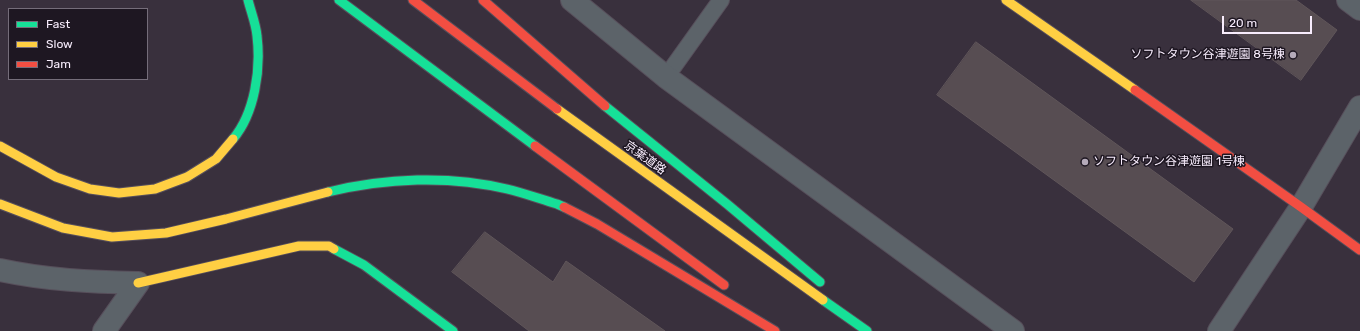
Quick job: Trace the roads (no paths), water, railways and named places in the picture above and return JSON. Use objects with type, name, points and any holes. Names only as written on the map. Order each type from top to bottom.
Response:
[{"type":"main road","points":[[0,146],[56,178],[90,189],[119,193],[148,190],[155,189],[187,177],[216,159],[239,132],[253,100],[258,68],[257,35],[248,0]]},
{"type":"main road","points":[[340,0],[562,167],[728,289]]},
{"type":"main road","name":"京葉道路","points":[[412,0],[562,113],[867,331]]},
{"type":"main road","points":[[483,0],[614,114],[727,204],[830,290]]},
{"type":"main road","points":[[1006,0],[1302,207],[1360,250]]},
{"type":"main road","points":[[0,204],[63,228],[112,237],[166,233],[226,220],[290,201],[347,187],[400,180],[457,181],[506,189],[557,204],[597,224],[774,331]]},
{"type":"main road","points":[[138,284],[298,246],[329,246],[364,265],[453,331]]},
{"type":"main road","points":[[754,308],[786,331]]},
{"type":"main road","points":[[854,311],[878,331]]},
{"type":"street","points":[[572,0],[666,77],[1013,331]]},
{"type":"street","points":[[1348,0],[1360,9]]},
{"type":"street","points":[[1219,331],[1302,207],[1360,107]]},
{"type":"street","points":[[0,270],[23,275],[82,281],[138,284]]},
{"type":"street","points":[[104,331],[138,284]]},
{"type":"lane","points":[[666,77],[721,0]]},
{"type":"place","name":"ソフトタウン谷津遊園 8号棟","points":[[1293,55]]},
{"type":"place","name":"ソフトタウン谷津遊園 1号棟","points":[[1085,162]]}]
